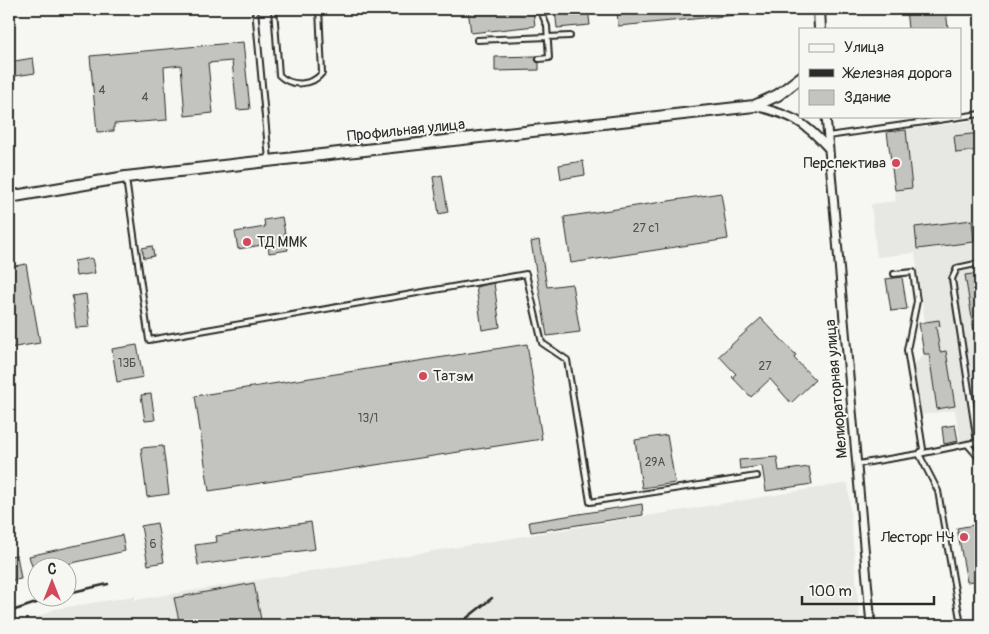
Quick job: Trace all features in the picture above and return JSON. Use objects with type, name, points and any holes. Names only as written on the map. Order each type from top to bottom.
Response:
[{"type":"street","points":[[819,9],[820,28]]},
{"type":"street","name":"Профильная улица","points":[[9,197],[126,177],[754,106],[778,95],[799,79]]},
{"type":"street","points":[[754,106],[785,113],[810,128],[829,149]]},
{"type":"street","name":"Мелиораторная улица","points":[[826,118],[871,625]]},
{"type":"lane","points":[[255,9],[269,160]]},
{"type":"lane","points":[[274,9],[279,75],[288,82],[299,83],[315,80],[323,69],[319,9]]},
{"type":"lane","points":[[539,59],[549,58],[546,20],[540,9]]},
{"type":"lane","points":[[477,40],[570,36]]},
{"type":"lane","points":[[962,117],[980,114]]},
{"type":"lane","points":[[828,136],[952,118]]},
{"type":"lane","points":[[126,177],[149,340],[526,274],[542,344],[567,360],[590,502],[757,476]]},
{"type":"lane","points":[[858,464],[977,442],[952,279],[957,268],[980,263]]},
{"type":"lane","points":[[894,274],[913,272],[917,301],[907,350],[922,449],[919,454]]},
{"type":"lane","points":[[967,444],[980,459]]},
{"type":"lane","points":[[919,454],[938,492],[961,625]]},
{"type":"shaded area","points":[[980,120],[980,457],[961,445],[955,410],[913,416],[906,374],[924,354],[919,323],[925,322],[915,253],[877,257],[871,204],[896,201],[887,132]]},
{"type":"shaded area","points":[[848,483],[860,625],[19,625],[55,609],[135,596],[135,600]]},
{"type":"building","points":[[468,9],[533,9],[535,26],[471,33]]},
{"type":"building","points":[[555,9],[588,9],[590,25],[557,28]]},
{"type":"building","points":[[617,9],[747,9],[747,14],[618,26]]},
{"type":"building","points":[[906,9],[946,9],[948,28],[908,28]]},
{"type":"building","points":[[243,42],[250,109],[237,110],[232,61],[208,63],[213,113],[185,116],[181,65],[164,67],[167,120],[114,124],[114,131],[97,132],[90,56]]},
{"type":"building","points":[[537,56],[535,60],[539,63],[539,70],[495,71],[495,57]]},
{"type":"building","points":[[33,58],[35,73],[9,77],[9,62]]},
{"type":"building","points":[[906,130],[912,188],[895,190],[887,132]]},
{"type":"building","points":[[980,133],[980,150],[956,153],[954,136]]},
{"type":"building","points":[[583,161],[585,175],[561,179],[559,165]]},
{"type":"building","points":[[442,175],[448,212],[439,214],[433,177]]},
{"type":"building","points":[[721,193],[728,239],[571,263],[564,217]]},
{"type":"building","points":[[282,217],[288,250],[269,253],[268,244],[238,249],[235,232],[265,227],[264,220]]},
{"type":"building","points":[[972,220],[974,242],[917,249],[915,227]]},
{"type":"building","points":[[539,240],[547,287],[572,284],[580,332],[547,336],[531,242]]},
{"type":"building","points":[[152,246],[154,256],[144,258],[142,248]]},
{"type":"building","points":[[92,258],[95,273],[76,276],[74,261]]},
{"type":"building","points":[[26,264],[40,343],[9,348],[9,267]]},
{"type":"building","points":[[980,273],[980,343],[976,343],[965,275]]},
{"type":"building","points":[[902,277],[907,309],[891,311],[886,279]]},
{"type":"building","points":[[494,283],[500,327],[482,330],[476,287]]},
{"type":"building","points":[[86,294],[90,327],[76,328],[72,296]]},
{"type":"building","points":[[761,318],[796,355],[794,358],[815,380],[791,403],[770,379],[751,397],[732,377],[736,374],[719,356]]},
{"type":"building","points":[[939,320],[940,326],[936,327],[940,352],[946,351],[955,406],[937,409],[929,354],[924,354],[919,323]]},
{"type":"building","points":[[527,344],[542,439],[209,491],[195,396]]},
{"type":"building","points":[[137,345],[143,377],[117,382],[112,349]]},
{"type":"building","points":[[151,394],[155,420],[145,421],[141,395]]},
{"type":"building","points":[[955,425],[958,441],[944,444],[942,427]]},
{"type":"building","points":[[667,435],[675,483],[642,488],[635,440]]},
{"type":"building","points":[[163,446],[169,494],[147,497],[141,448]]},
{"type":"building","points":[[777,457],[779,471],[809,467],[812,484],[766,491],[762,466],[740,469],[739,460]]},
{"type":"building","points":[[642,504],[643,515],[531,532],[529,522]]},
{"type":"building","points":[[311,522],[315,549],[198,565],[195,545],[217,542],[216,536]]},
{"type":"building","points":[[157,523],[164,562],[148,565],[141,526]]},
{"type":"building","points":[[980,524],[980,580],[967,582],[957,528]]},
{"type":"building","points":[[122,535],[125,551],[78,562],[78,556],[29,556]]},
{"type":"building","points":[[17,555],[21,579],[9,581],[9,556]]},
{"type":"building","points":[[254,583],[262,625],[180,625],[174,598]]},
{"type":"railway","points":[[78,591],[108,584]]},
{"type":"railway","points":[[458,625],[492,598]]},
{"type":"railway","points":[[9,612],[28,606]]},
{"type":"place","name":"Перспектива","points":[[896,163]]},
{"type":"place","name":"ТД ММК","points":[[247,242]]},
{"type":"place","name":"Татэм","points":[[423,376]]},
{"type":"place","name":"Лесторг НЧ","points":[[964,537]]}]
